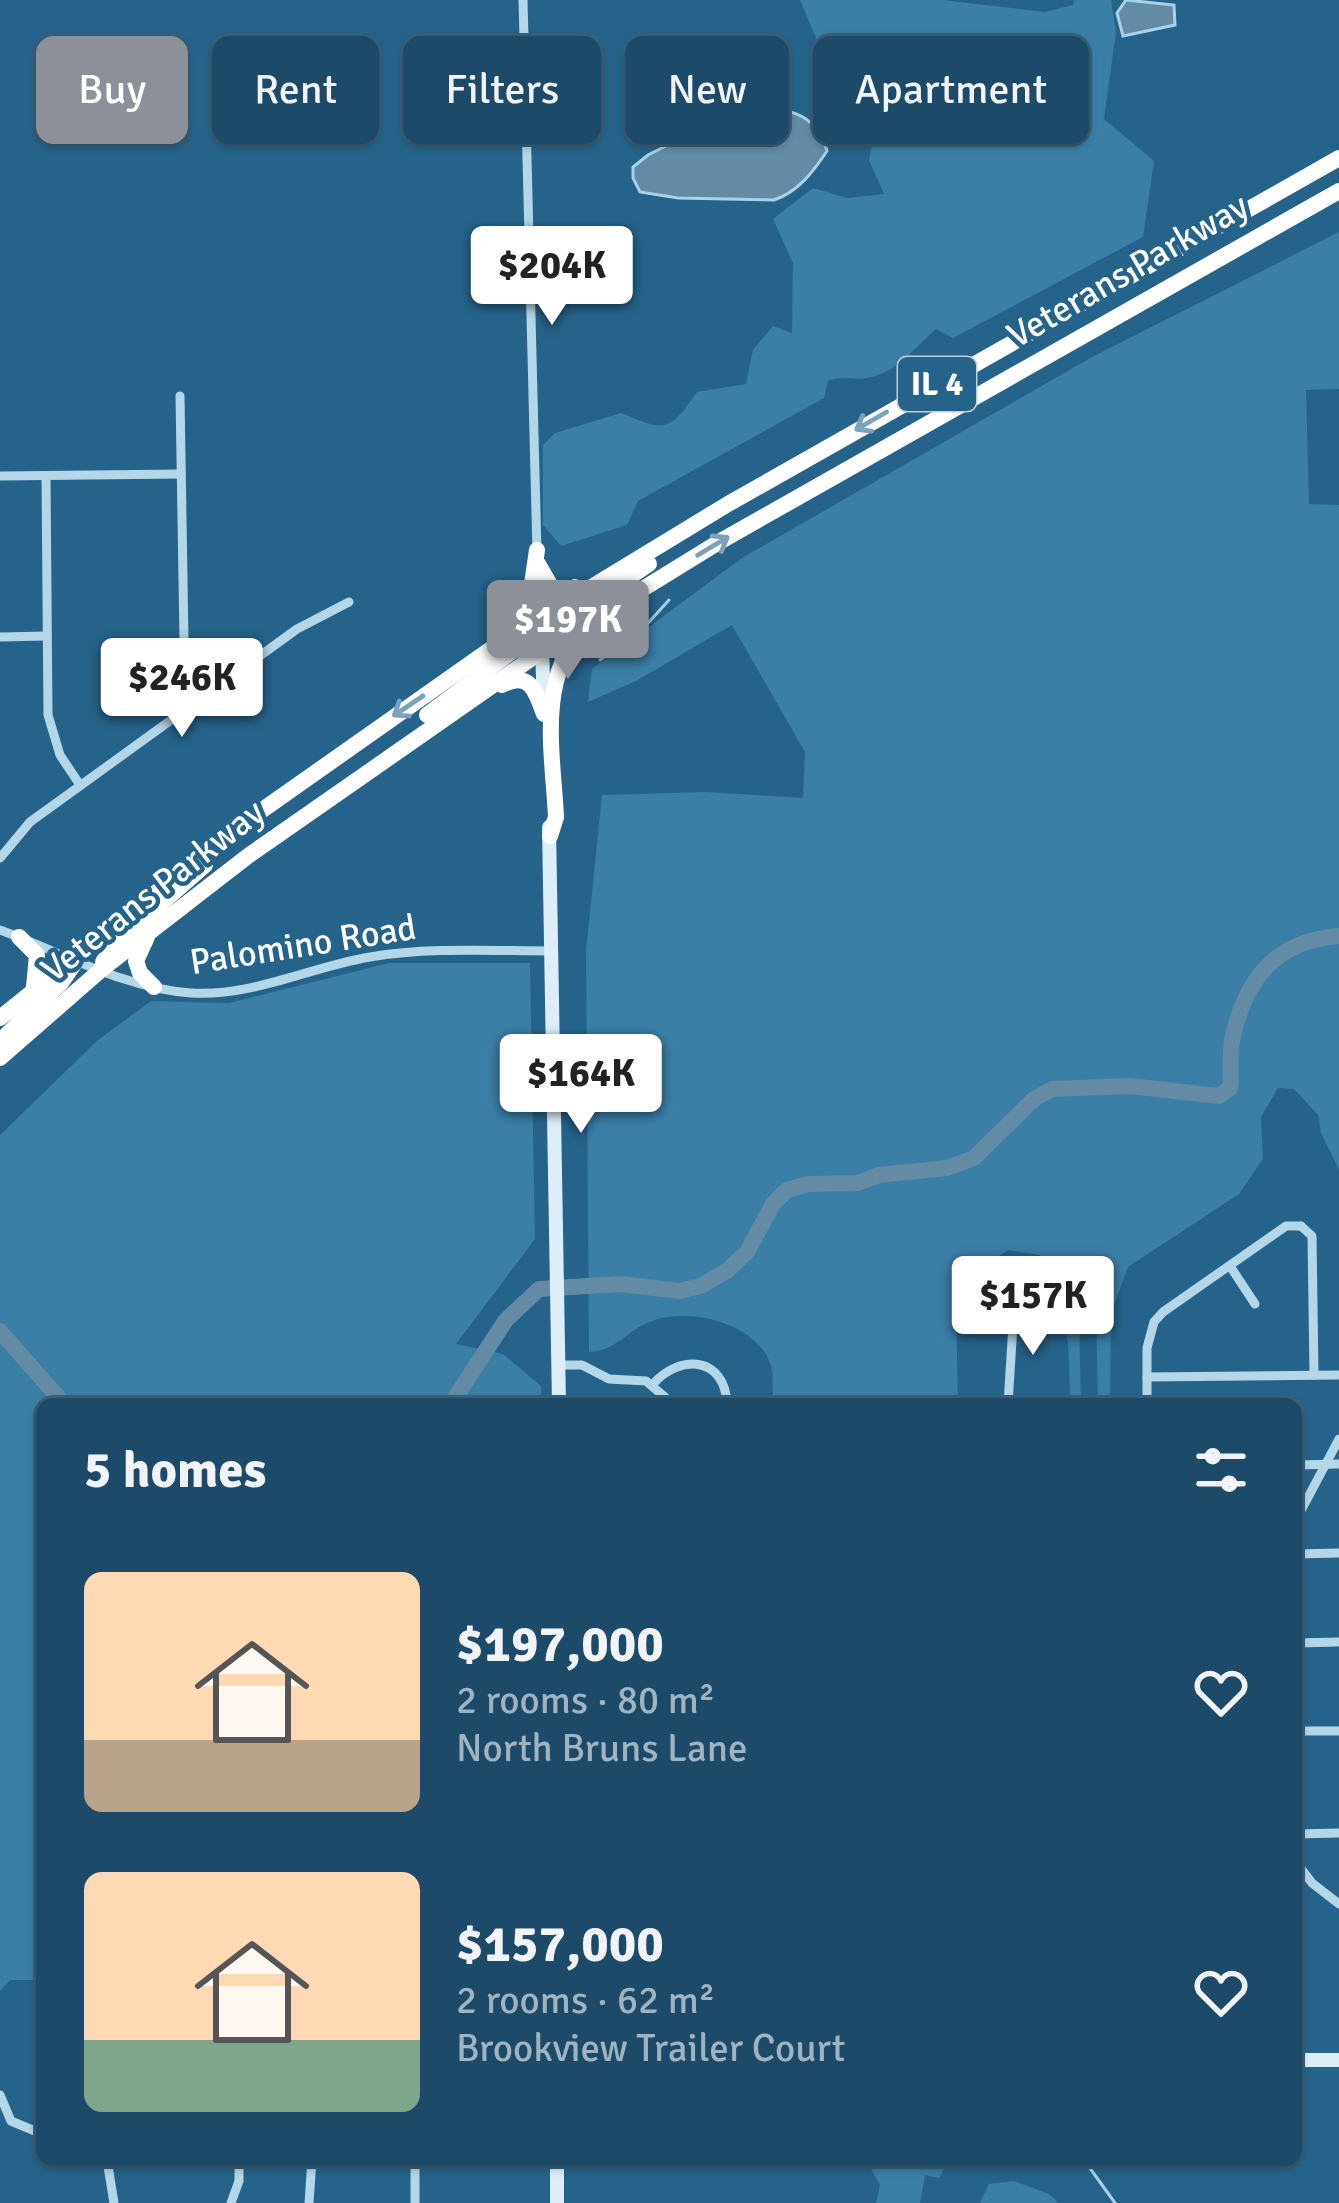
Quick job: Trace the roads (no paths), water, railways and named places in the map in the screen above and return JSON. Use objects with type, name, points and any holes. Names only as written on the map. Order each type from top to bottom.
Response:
[{"type":"highway","name":"Veterans Parkway","points":[[0,1018],[291,788],[498,644],[752,490],[1339,158]]},
{"type":"highway","name":"Veterans Parkway","points":[[0,1058],[156,927],[359,775],[542,651],[719,542],[1339,190]]},
{"type":"highway","points":[[542,651],[548,635],[559,625],[752,490]]},
{"type":"highway","points":[[537,557],[550,588],[567,592],[663,533],[692,525]]},
{"type":"highway","points":[[498,644],[531,591],[537,557]]},
{"type":"highway","points":[[359,775],[391,744],[533,636],[540,618]]},
{"type":"highway","points":[[550,836],[556,817],[553,679],[564,654],[591,620]]},
{"type":"highway","points":[[379,761],[424,739],[517,679],[532,685],[544,715]]},
{"type":"highway","points":[[102,969],[116,943],[291,788]]},
{"type":"highway","points":[[154,987],[136,961],[156,927]]},
{"type":"highway","points":[[19,937],[37,955],[34,989]]},
{"type":"highway","points":[[0,1040],[61,983],[73,966],[73,957]]},
{"type":"main road","points":[[540,618],[553,951],[560,1398]]},
{"type":"main road","points":[[1302,2060],[1339,2060]]},
{"type":"main road","points":[[557,2166],[557,2203]]},
{"type":"street","points":[[523,0],[540,618]]},
{"type":"street","points":[[180,396],[184,641],[210,692]]},
{"type":"street","points":[[0,476],[181,474]]},
{"type":"street","points":[[46,476],[48,715],[52,736],[80,785]]},
{"type":"street","points":[[0,858],[30,822],[80,785],[316,616],[350,602]]},
{"type":"street","points":[[0,637],[47,636]]},
{"type":"street","name":"Palomino Road","points":[[0,930],[154,987],[216,993],[398,953],[553,951]]},
{"type":"street","points":[[1147,1398],[1148,1336],[1154,1322],[1286,1226],[1301,1220],[1312,1236],[1314,1375]]},
{"type":"street","points":[[1230,1266],[1256,1304]]},
{"type":"street","points":[[1008,1398],[1014,1310]]},
{"type":"street","points":[[653,1384],[677,1365],[697,1362],[722,1380],[726,1398]]},
{"type":"street","points":[[560,1365],[582,1365],[609,1379],[653,1384],[668,1398]]},
{"type":"street","points":[[1147,1377],[1339,1375]]},
{"type":"street","points":[[1302,1511],[1333,1464],[1339,1439]]},
{"type":"street","points":[[1302,1465],[1333,1464]]},
{"type":"street","points":[[1302,1553],[1339,1553]]},
{"type":"street","points":[[1302,1642],[1339,1642]]},
{"type":"street","points":[[1302,1731],[1339,1731]]},
{"type":"street","points":[[1302,1834],[1339,1833]]},
{"type":"street","points":[[1302,1870],[1339,1904]]},
{"type":"street","points":[[0,2096],[11,2121],[36,2131]]},
{"type":"street","points":[[108,2166],[114,2203]]},
{"type":"street","points":[[231,2203],[238,2166]]},
{"type":"street","points":[[309,2203],[312,2166]]},
{"type":"street","points":[[415,2166],[415,2203]]},
{"type":"waterway","points":[[600,660],[639,633],[669,600]]},
{"type":"waterway","points":[[455,1398],[506,1320],[539,1289],[620,1284],[679,1291],[701,1286],[747,1252],[773,1204],[787,1190],[947,1168],[974,1158],[1034,1099],[1052,1089],[1130,1086],[1219,1096],[1230,1088],[1238,1018],[1266,967],[1297,946],[1339,936]]},
{"type":"waterway","points":[[0,1331],[59,1398]]},
{"type":"waterway","points":[[1088,2166],[1115,2203]]}]
